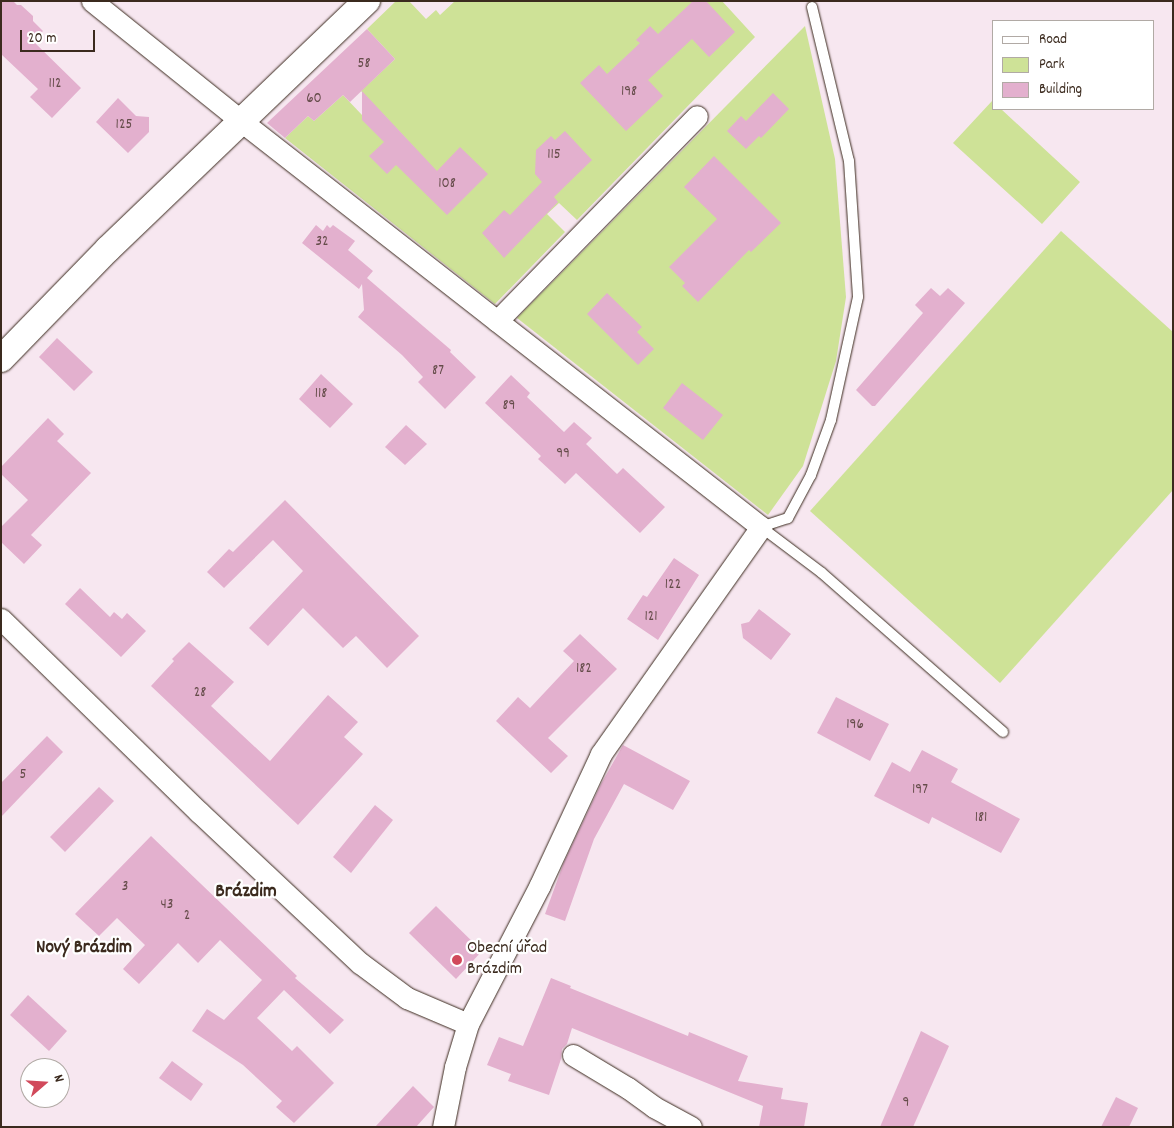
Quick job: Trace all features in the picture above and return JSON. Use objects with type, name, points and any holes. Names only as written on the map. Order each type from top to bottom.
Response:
[{"type":"street","points":[[92,1],[241,121],[761,527],[601,754],[540,885],[468,1024],[455,1068],[443,1127]]},
{"type":"street","points":[[1,359],[108,249],[367,1]]},
{"type":"street","points":[[497,321],[698,116]]},
{"type":"street","points":[[1,618],[199,812],[360,962],[407,998],[468,1024]]},
{"type":"street","points":[[573,1055],[628,1088],[654,1107],[691,1127]]},
{"type":"lane","points":[[761,527],[788,518],[811,475],[831,420],[858,297],[849,161],[812,7]]},
{"type":"lane","points":[[761,527],[822,573],[1003,732]]},
{"type":"green space","points":[[396,1],[409,1],[426,19],[436,10],[440,15],[455,1],[722,1],[755,37],[577,220],[559,203],[547,214],[565,232],[495,304],[285,138],[308,116],[314,121],[343,95],[362,115],[414,147],[361,91],[395,59],[367,29]]},
{"type":"green space","points":[[805,26],[835,159],[846,297],[836,361],[803,466],[768,515],[517,318]]},
{"type":"green space","points":[[992,101],[992,110],[1002,110],[1080,182],[1042,224],[953,143]]},
{"type":"green space","points":[[1061,231],[1173,332],[1173,490],[1000,683],[810,511]]},
{"type":"building","points":[[1,1],[13,1],[17,5],[21,5],[33,16],[33,21],[43,31],[33,41],[81,88],[52,118],[30,97],[38,89],[1,54]]},
{"type":"building","points":[[693,1],[706,1],[735,32],[709,57],[692,39],[648,80],[663,96],[626,131],[580,83],[599,65],[607,74],[640,43],[636,40],[650,26],[658,34]]},
{"type":"building","points":[[367,29],[395,59],[350,102],[343,95],[314,121],[308,116],[285,138],[267,123]]},
{"type":"building","points":[[362,91],[437,171],[460,147],[488,174],[447,215],[396,165],[387,174],[369,156],[384,142],[362,120]]},
{"type":"building","points":[[773,93],[789,109],[761,138],[759,136],[746,149],[727,131],[741,116],[746,121]]},
{"type":"building","points":[[118,98],[136,116],[149,117],[149,132],[128,153],[96,122]]},
{"type":"building","points":[[565,131],[592,160],[554,197],[558,202],[504,258],[482,233],[504,210],[510,215],[542,182],[535,174],[536,150],[551,136],[555,140]]},
{"type":"building","points":[[714,156],[781,223],[751,252],[749,250],[698,302],[682,286],[685,283],[669,267],[717,219],[684,187]]},
{"type":"building","points":[[316,225],[323,231],[327,225],[330,228],[333,225],[355,241],[348,250],[373,271],[367,278],[451,350],[450,352],[476,377],[445,409],[418,382],[423,377],[402,355],[358,317],[364,310],[362,284],[359,289],[302,243]]},
{"type":"building","points":[[931,288],[940,296],[948,288],[965,303],[875,406],[872,406],[856,390],[923,313],[915,305]]},
{"type":"building","points":[[607,293],[642,327],[637,332],[654,349],[638,365],[587,314]]},
{"type":"building","points":[[57,338],[93,372],[74,391],[39,357]]},
{"type":"building","points":[[321,374],[353,404],[330,428],[299,399]]},
{"type":"building","points":[[511,375],[530,393],[527,397],[564,432],[574,422],[592,438],[586,444],[617,474],[623,468],[665,507],[640,533],[576,473],[565,484],[538,459],[541,456],[485,403]]},
{"type":"building","points":[[682,383],[723,415],[703,440],[663,408]]},
{"type":"building","points":[[48,418],[64,434],[57,441],[91,473],[31,535],[42,545],[24,564],[1,542],[1,527],[28,500],[1,474],[1,467]]},
{"type":"building","points":[[406,425],[427,444],[405,465],[385,447]]},
{"type":"building","points":[[285,500],[419,636],[387,668],[356,636],[343,648],[303,608],[268,646],[249,628],[303,571],[273,540],[224,588],[207,572],[229,549],[233,552]]},
{"type":"building","points":[[674,558],[699,575],[658,640],[627,619],[643,595],[647,597]]},
{"type":"building","points":[[80,588],[110,617],[114,612],[122,619],[127,613],[146,631],[121,657],[65,604]]},
{"type":"building","points":[[759,609],[791,634],[771,660],[743,638],[741,624],[749,622]]},
{"type":"building","points":[[580,634],[617,669],[548,738],[568,756],[551,773],[496,721],[518,697],[530,708],[574,661],[563,651]]},
{"type":"building","points":[[189,642],[234,682],[211,706],[270,761],[328,695],[358,722],[344,737],[363,754],[298,825],[151,686],[174,661],[172,659]]},
{"type":"building","points":[[836,697],[889,724],[870,761],[817,733]]},
{"type":"building","points":[[47,736],[63,752],[1,817],[1,783]]},
{"type":"building","points":[[623,745],[690,781],[673,810],[624,784],[594,839],[565,921],[545,914],[564,862],[601,784]]},
{"type":"building","points":[[922,750],[958,769],[951,782],[1020,819],[1001,853],[932,817],[929,824],[874,796],[892,762],[910,772]]},
{"type":"building","points":[[99,787],[114,801],[65,852],[50,837]]},
{"type":"building","points":[[375,805],[393,820],[351,873],[333,857]]},
{"type":"building","points":[[151,836],[297,976],[295,978],[344,1020],[330,1034],[284,990],[257,1018],[292,1051],[297,1046],[334,1083],[294,1123],[276,1107],[282,1101],[243,1065],[192,1031],[207,1009],[224,1020],[262,980],[220,940],[198,963],[178,943],[139,984],[123,969],[145,945],[117,918],[99,936],[75,914]]},
{"type":"building","points":[[436,906],[482,951],[456,979],[409,933]]},
{"type":"building","points":[[551,978],[571,986],[570,988],[688,1036],[689,1032],[748,1056],[738,1081],[783,1088],[781,1099],[808,1103],[804,1127],[759,1127],[763,1106],[572,1028],[567,1044],[562,1049],[561,1059],[549,1095],[508,1081],[511,1074],[487,1065],[499,1037],[523,1046]]},
{"type":"building","points":[[28,995],[67,1031],[49,1051],[10,1015]]},
{"type":"building","points":[[921,1031],[949,1046],[913,1127],[880,1127]]},
{"type":"building","points":[[172,1061],[203,1084],[191,1101],[159,1078]]},
{"type":"building","points":[[413,1086],[434,1107],[416,1127],[375,1127]]},
{"type":"building","points":[[1116,1097],[1138,1108],[1129,1127],[1101,1127]]},
{"type":"place","name":"Obecní úřad Brázdim","points":[[457,960]]},
{"type":"district","name":"Brázdim","points":[[246,892]]},
{"type":"district","name":"Nový Brázdim","points":[[84,949]]}]
